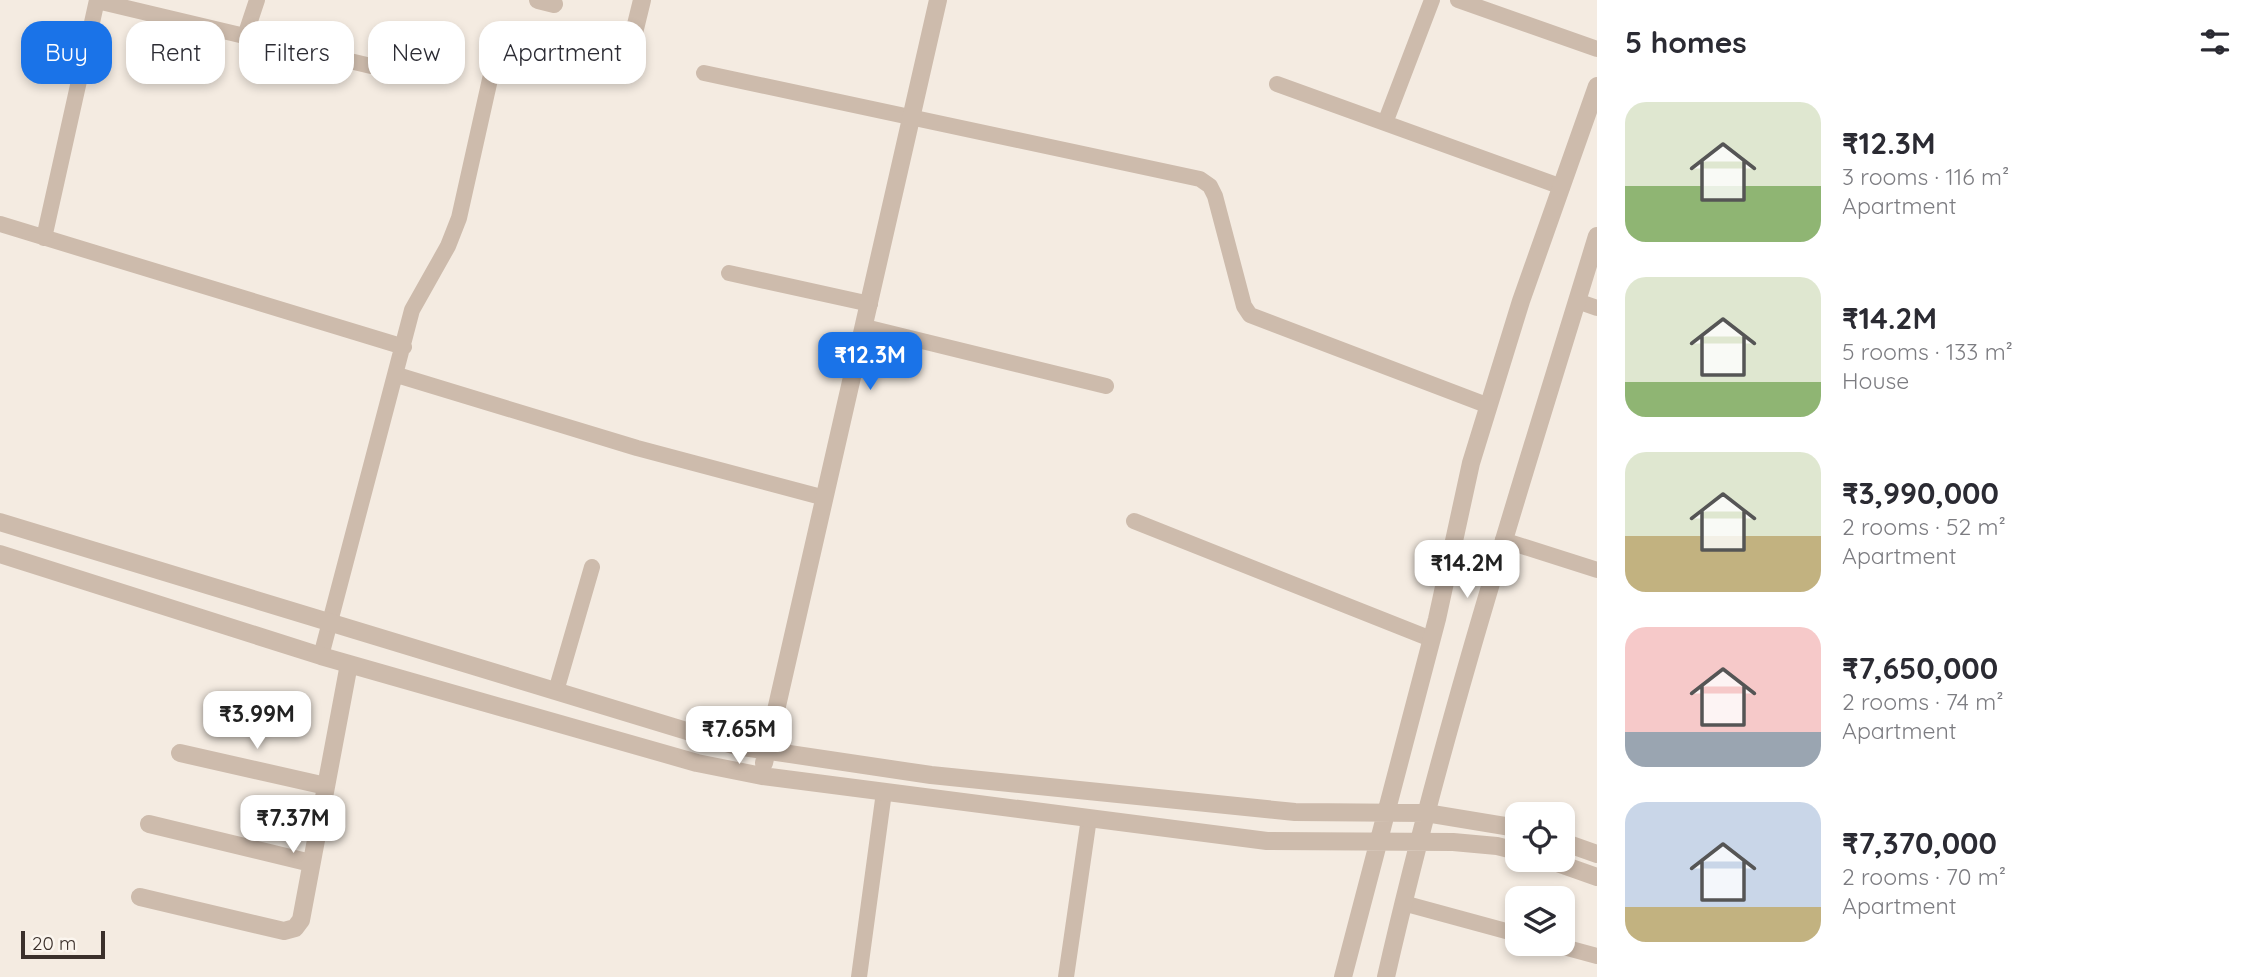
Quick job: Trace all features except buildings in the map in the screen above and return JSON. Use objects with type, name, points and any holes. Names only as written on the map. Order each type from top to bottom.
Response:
[{"type":"street","points":[[637,21],[642,0]]},
{"type":"street","points":[[762,776],[938,0]]},
{"type":"street","points":[[1343,977],[1432,639],[1471,463],[1521,301],[1597,86]]},
{"type":"street","points":[[1386,977],[1417,842],[1503,540],[1597,236]]},
{"type":"street","points":[[0,522],[698,736],[766,752],[931,775],[1295,812],[1426,813],[1505,826]]},
{"type":"street","points":[[0,554],[321,656],[698,763],[762,776],[1267,841],[1464,843],[1505,849]]},
{"type":"street","points":[[140,897],[284,931],[295,928],[301,920],[349,664]]},
{"type":"street","points":[[180,753],[326,786]]},
{"type":"street","points":[[149,824],[311,863]]},
{"type":"street","points":[[1575,846],[1597,854]]},
{"type":"street","points":[[1575,869],[1597,877]]},
{"type":"lane","points":[[250,21],[257,0]]},
{"type":"lane","points":[[1385,123],[1432,0]]},
{"type":"lane","points":[[1458,0],[1597,49]]},
{"type":"lane","points":[[44,238],[97,1],[239,35]]},
{"type":"lane","points":[[704,74],[1200,179],[1210,186],[1215,196],[1244,306],[1250,315],[1489,406]]},
{"type":"lane","points":[[321,656],[412,310],[448,246],[458,218],[488,84]]},
{"type":"lane","points":[[1277,84],[1562,187]]},
{"type":"lane","points":[[0,224],[404,347]]},
{"type":"lane","points":[[729,272],[870,304]]},
{"type":"lane","points":[[1577,301],[1597,308]]},
{"type":"lane","points":[[865,327],[1106,386]]},
{"type":"lane","points":[[397,375],[637,448],[825,498]]},
{"type":"lane","points":[[1134,521],[1432,639]]},
{"type":"lane","points":[[1503,540],[1597,570]]},
{"type":"lane","points":[[556,691],[592,566]]},
{"type":"lane","points":[[859,977],[884,792]]},
{"type":"lane","points":[[1066,977],[1089,818]]},
{"type":"lane","points":[[1403,903],[1505,931]]},
{"type":"lane","points":[[1575,950],[1597,956]]}]
